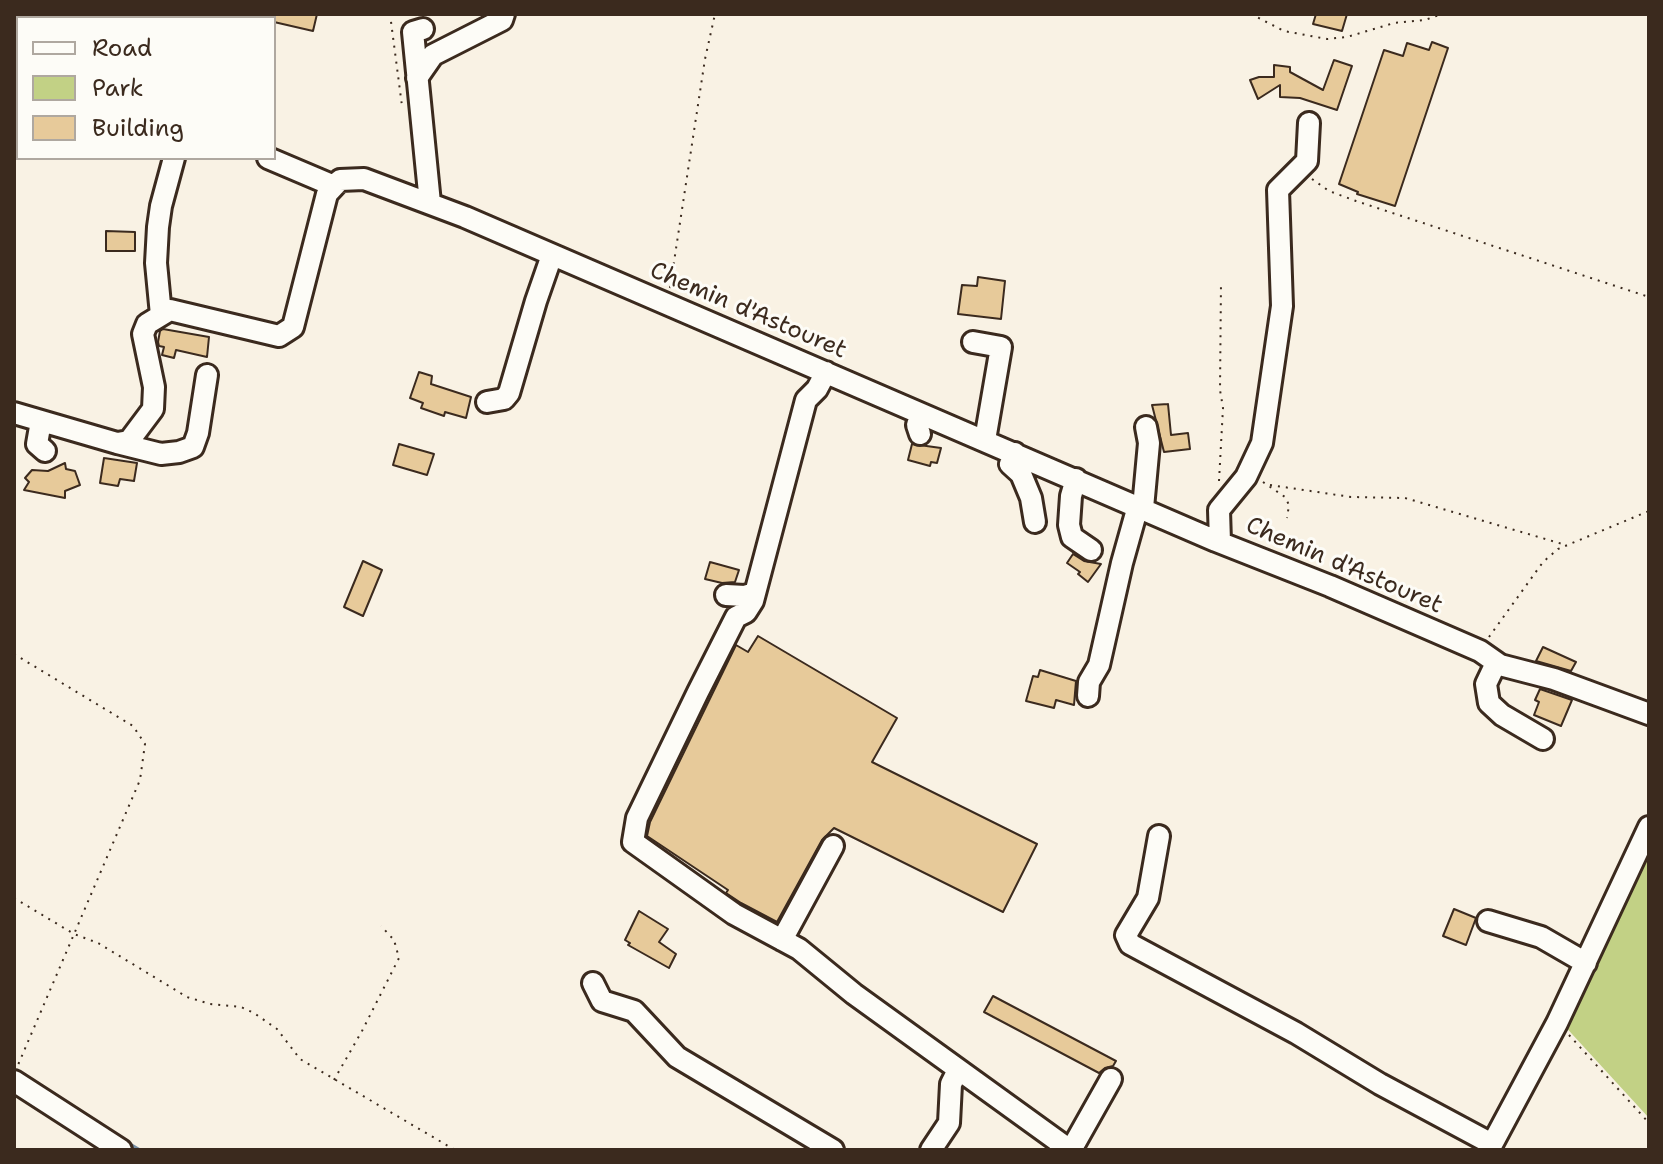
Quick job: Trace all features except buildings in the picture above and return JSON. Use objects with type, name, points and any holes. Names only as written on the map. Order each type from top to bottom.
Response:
[{"type":"street","points":[[417,78],[433,55],[502,20],[504,14]]},
{"type":"street","points":[[423,29],[413,32],[430,203]]},
{"type":"street","points":[[1220,542],[1219,510],[1246,477],[1257,457],[1266,426],[1272,360],[1282,306],[1278,190],[1307,161],[1309,123]]},
{"type":"street","points":[[161,315],[157,239],[161,206],[173,160]]},
{"type":"street","points":[[117,443],[129,441],[153,409],[154,387],[143,334],[147,324],[170,310],[279,336],[293,327],[327,194],[334,186],[273,160]]},
{"type":"street","name":"Chemin d'Astouret","points":[[334,186],[340,180],[364,179],[430,203],[826,372],[921,424],[985,440],[1330,586],[1495,660],[1649,714]]},
{"type":"street","points":[[487,402],[504,399],[509,393],[552,255]]},
{"type":"street","points":[[973,342],[1001,347],[985,440]]},
{"type":"street","points":[[826,372],[817,389],[806,400],[753,601],[746,612],[736,617],[698,692],[637,818],[633,842],[734,914],[799,949],[854,994],[1071,1150],[1111,1079]]},
{"type":"street","points":[[14,413],[161,454],[179,452],[193,447],[207,375]]},
{"type":"street","points":[[41,421],[37,444],[45,451]]},
{"type":"street","points":[[1088,696],[1089,682],[1099,665],[1127,542],[1140,507],[1149,443],[1146,427]]},
{"type":"street","points":[[1015,453],[1010,464],[1021,474],[1031,498],[1035,522]]},
{"type":"street","points":[[1076,479],[1069,525],[1072,537],[1091,550]]},
{"type":"street","points":[[726,595],[754,593]]},
{"type":"street","points":[[1529,655],[1495,660],[1486,684],[1489,703],[1502,715],[1543,739]]},
{"type":"street","points":[[1159,836],[1148,898],[1126,935],[1130,944],[1497,1146],[1649,827]]},
{"type":"street","points":[[782,940],[833,846]]},
{"type":"street","points":[[1488,921],[1541,937],[1586,963]]},
{"type":"street","points":[[593,983],[602,1001],[634,1011],[677,1057],[833,1150]]},
{"type":"street","points":[[931,1150],[949,1123],[951,1084],[958,1070]]},
{"type":"street","points":[[14,1081],[121,1150]]},
{"type":"path","points":[[390,14],[403,112]]},
{"type":"path","points":[[667,305],[715,14]]},
{"type":"path","points":[[1251,14],[1284,31],[1327,39],[1442,14]]},
{"type":"path","points":[[1300,168],[1329,191],[1356,201],[1649,297]]},
{"type":"path","points":[[1219,482],[1223,408],[1220,390],[1221,283]]},
{"type":"path","points":[[1246,477],[1270,485],[1351,497],[1405,498],[1566,545]]},
{"type":"path","points":[[1270,485],[1285,497],[1289,505],[1287,518]]},
{"type":"path","points":[[1495,660],[1543,562],[1566,545],[1649,511]]},
{"type":"path","points":[[14,654],[133,726],[145,744],[140,780],[14,1074]]},
{"type":"path","points":[[14,898],[74,934],[98,943],[187,997],[210,1004],[241,1007],[254,1013],[277,1029],[300,1059],[455,1150]]},
{"type":"path","points":[[333,1081],[399,958],[394,940],[381,926]]},
{"type":"path","points":[[1557,1023],[1649,1123]]},
{"type":"green space","points":[[1649,836],[1649,1118],[1561,1022]]},
{"type":"waterway","points":[[124,1141],[139,1150]]}]
